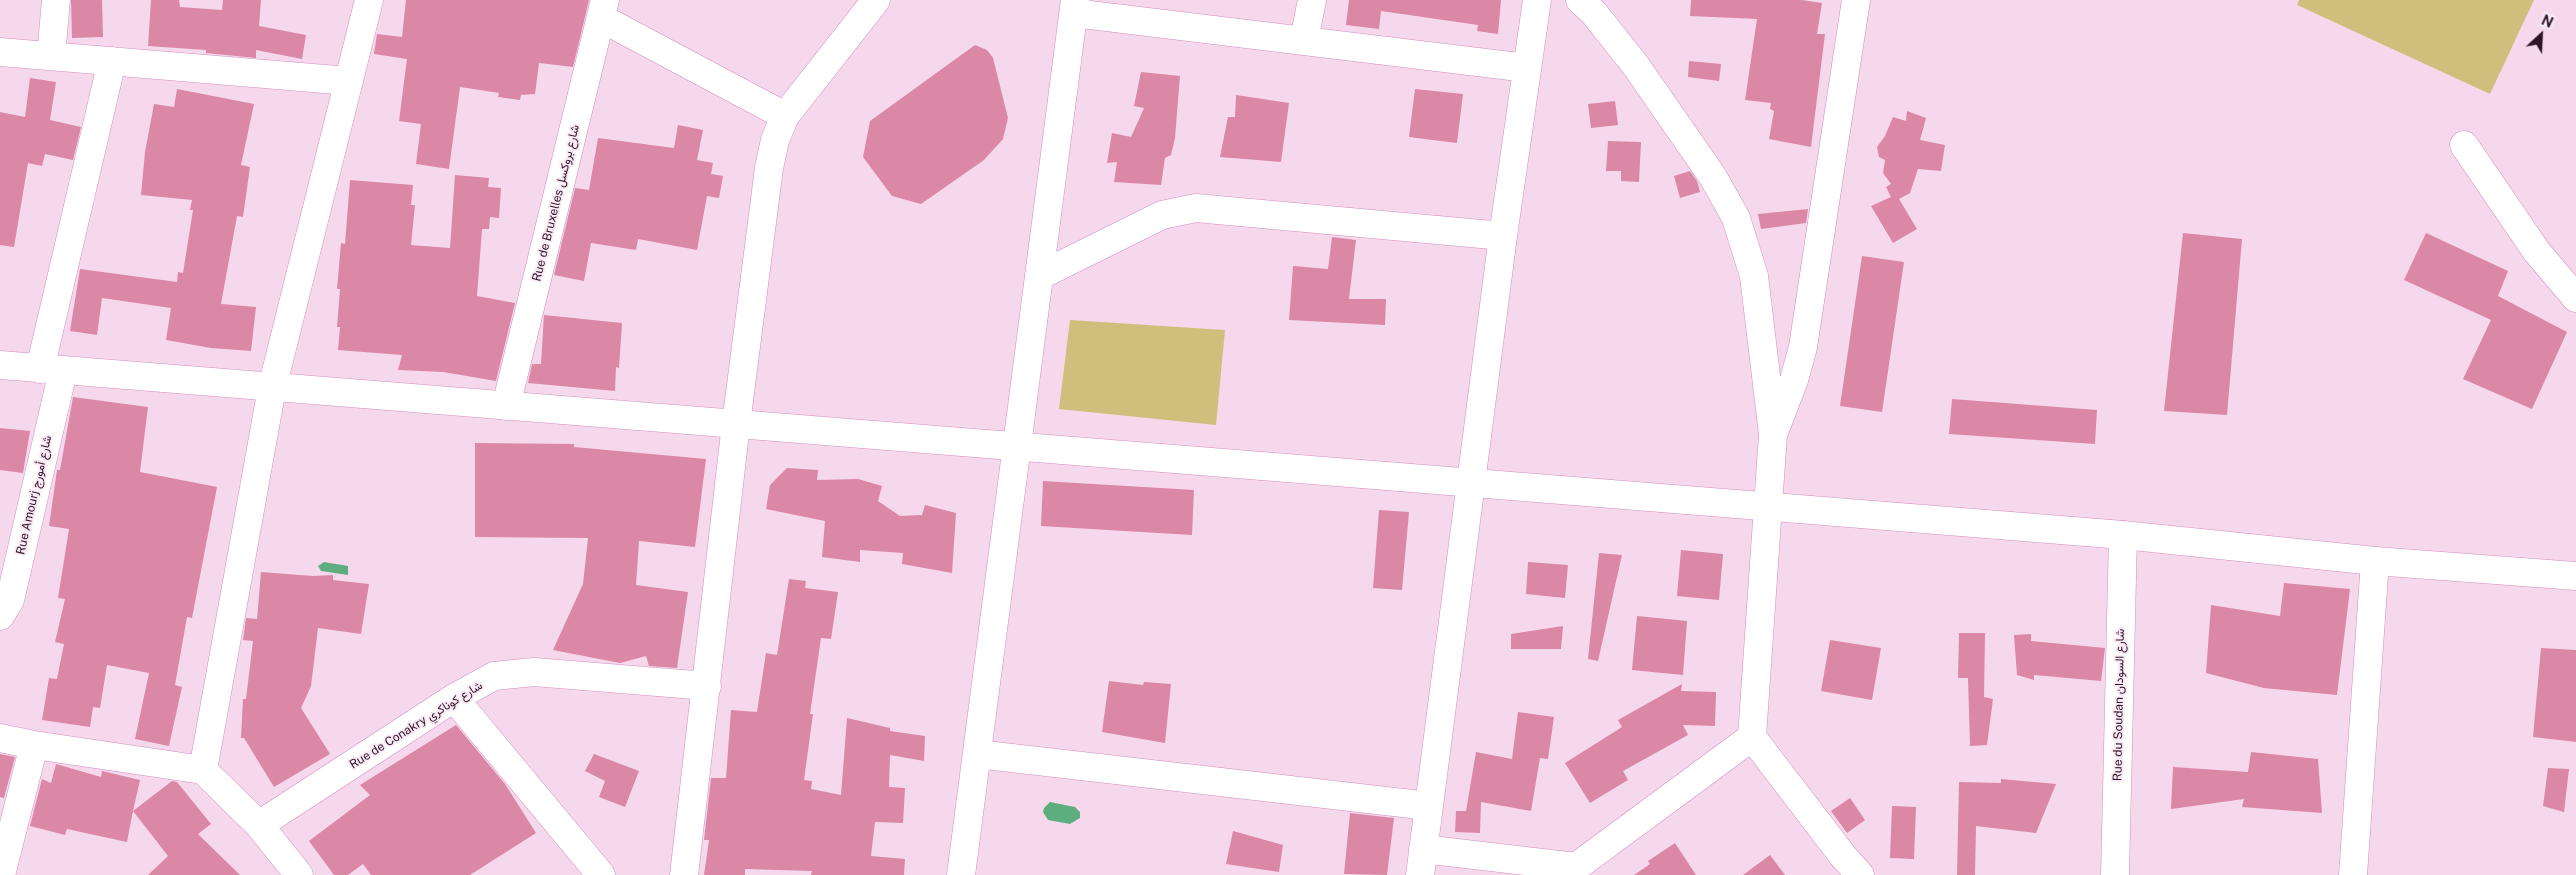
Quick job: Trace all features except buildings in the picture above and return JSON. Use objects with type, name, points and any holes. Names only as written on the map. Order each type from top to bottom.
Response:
[{"type":"street","points":[[51,56],[56,0]]},
{"type":"street","points":[[203,770],[272,388],[369,0]]},
{"type":"street","points":[[684,875],[736,424],[769,168],[775,140],[785,116],[876,0]]},
{"type":"street","points":[[1304,40],[1312,0]]},
{"type":"street","points":[[1537,0],[1503,236],[1422,862],[1578,871],[1752,737]]},
{"type":"street","points":[[1580,0],[1594,13],[1636,66],[1713,177],[1736,218],[1754,276],[1773,434],[1752,737],[1843,856],[1860,875]]},
{"type":"street","points":[[1773,434],[1794,380],[1803,347],[1856,0]]},
{"type":"street","points":[[961,875],[1074,6],[1304,40],[1528,68]]},
{"type":"street","points":[[603,9],[785,116]]},
{"type":"street","name":"Rue de Bruxelles شارع بروكسل","points":[[506,406],[603,9]]},
{"type":"street","points":[[0,52],[349,81]]},
{"type":"street","name":"Rue Amourj شارع أمورج","points":[[3,605],[52,370],[112,61]]},
{"type":"street","points":[[2464,145],[2536,252],[2576,298]]},
{"type":"street","points":[[1039,276],[1162,214],[1196,208],[1503,236]]},
{"type":"street","points":[[0,365],[2123,535],[2376,561],[2576,576]]},
{"type":"street","name":"Rue du Soudan شارع السودان","points":[[2115,875],[2123,535]]},
{"type":"street","points":[[2353,875],[2376,561]]},
{"type":"street","name":"Rue de Conakry شارع كوناكري","points":[[259,825],[454,698],[494,676],[534,672],[707,686]]},
{"type":"street","points":[[454,698],[601,875]]},
{"type":"street","points":[[0,738],[34,745],[203,770],[259,825],[299,875]]},
{"type":"street","points":[[1,875],[34,745]]},
{"type":"street","points":[[977,754],[1429,806]]},
{"type":"shaded area","points":[[2299,0],[2534,0],[2490,94],[2297,5]]},
{"type":"shaded area","points":[[1070,320],[1225,330],[1216,425],[1059,409]]},
{"type":"shaded area","points":[[324,562],[348,566],[348,575],[321,571],[318,566]]},
{"type":"shaded area","points":[[1050,802],[1075,807],[1080,812],[1080,818],[1070,824],[1048,820],[1043,812]]}]
